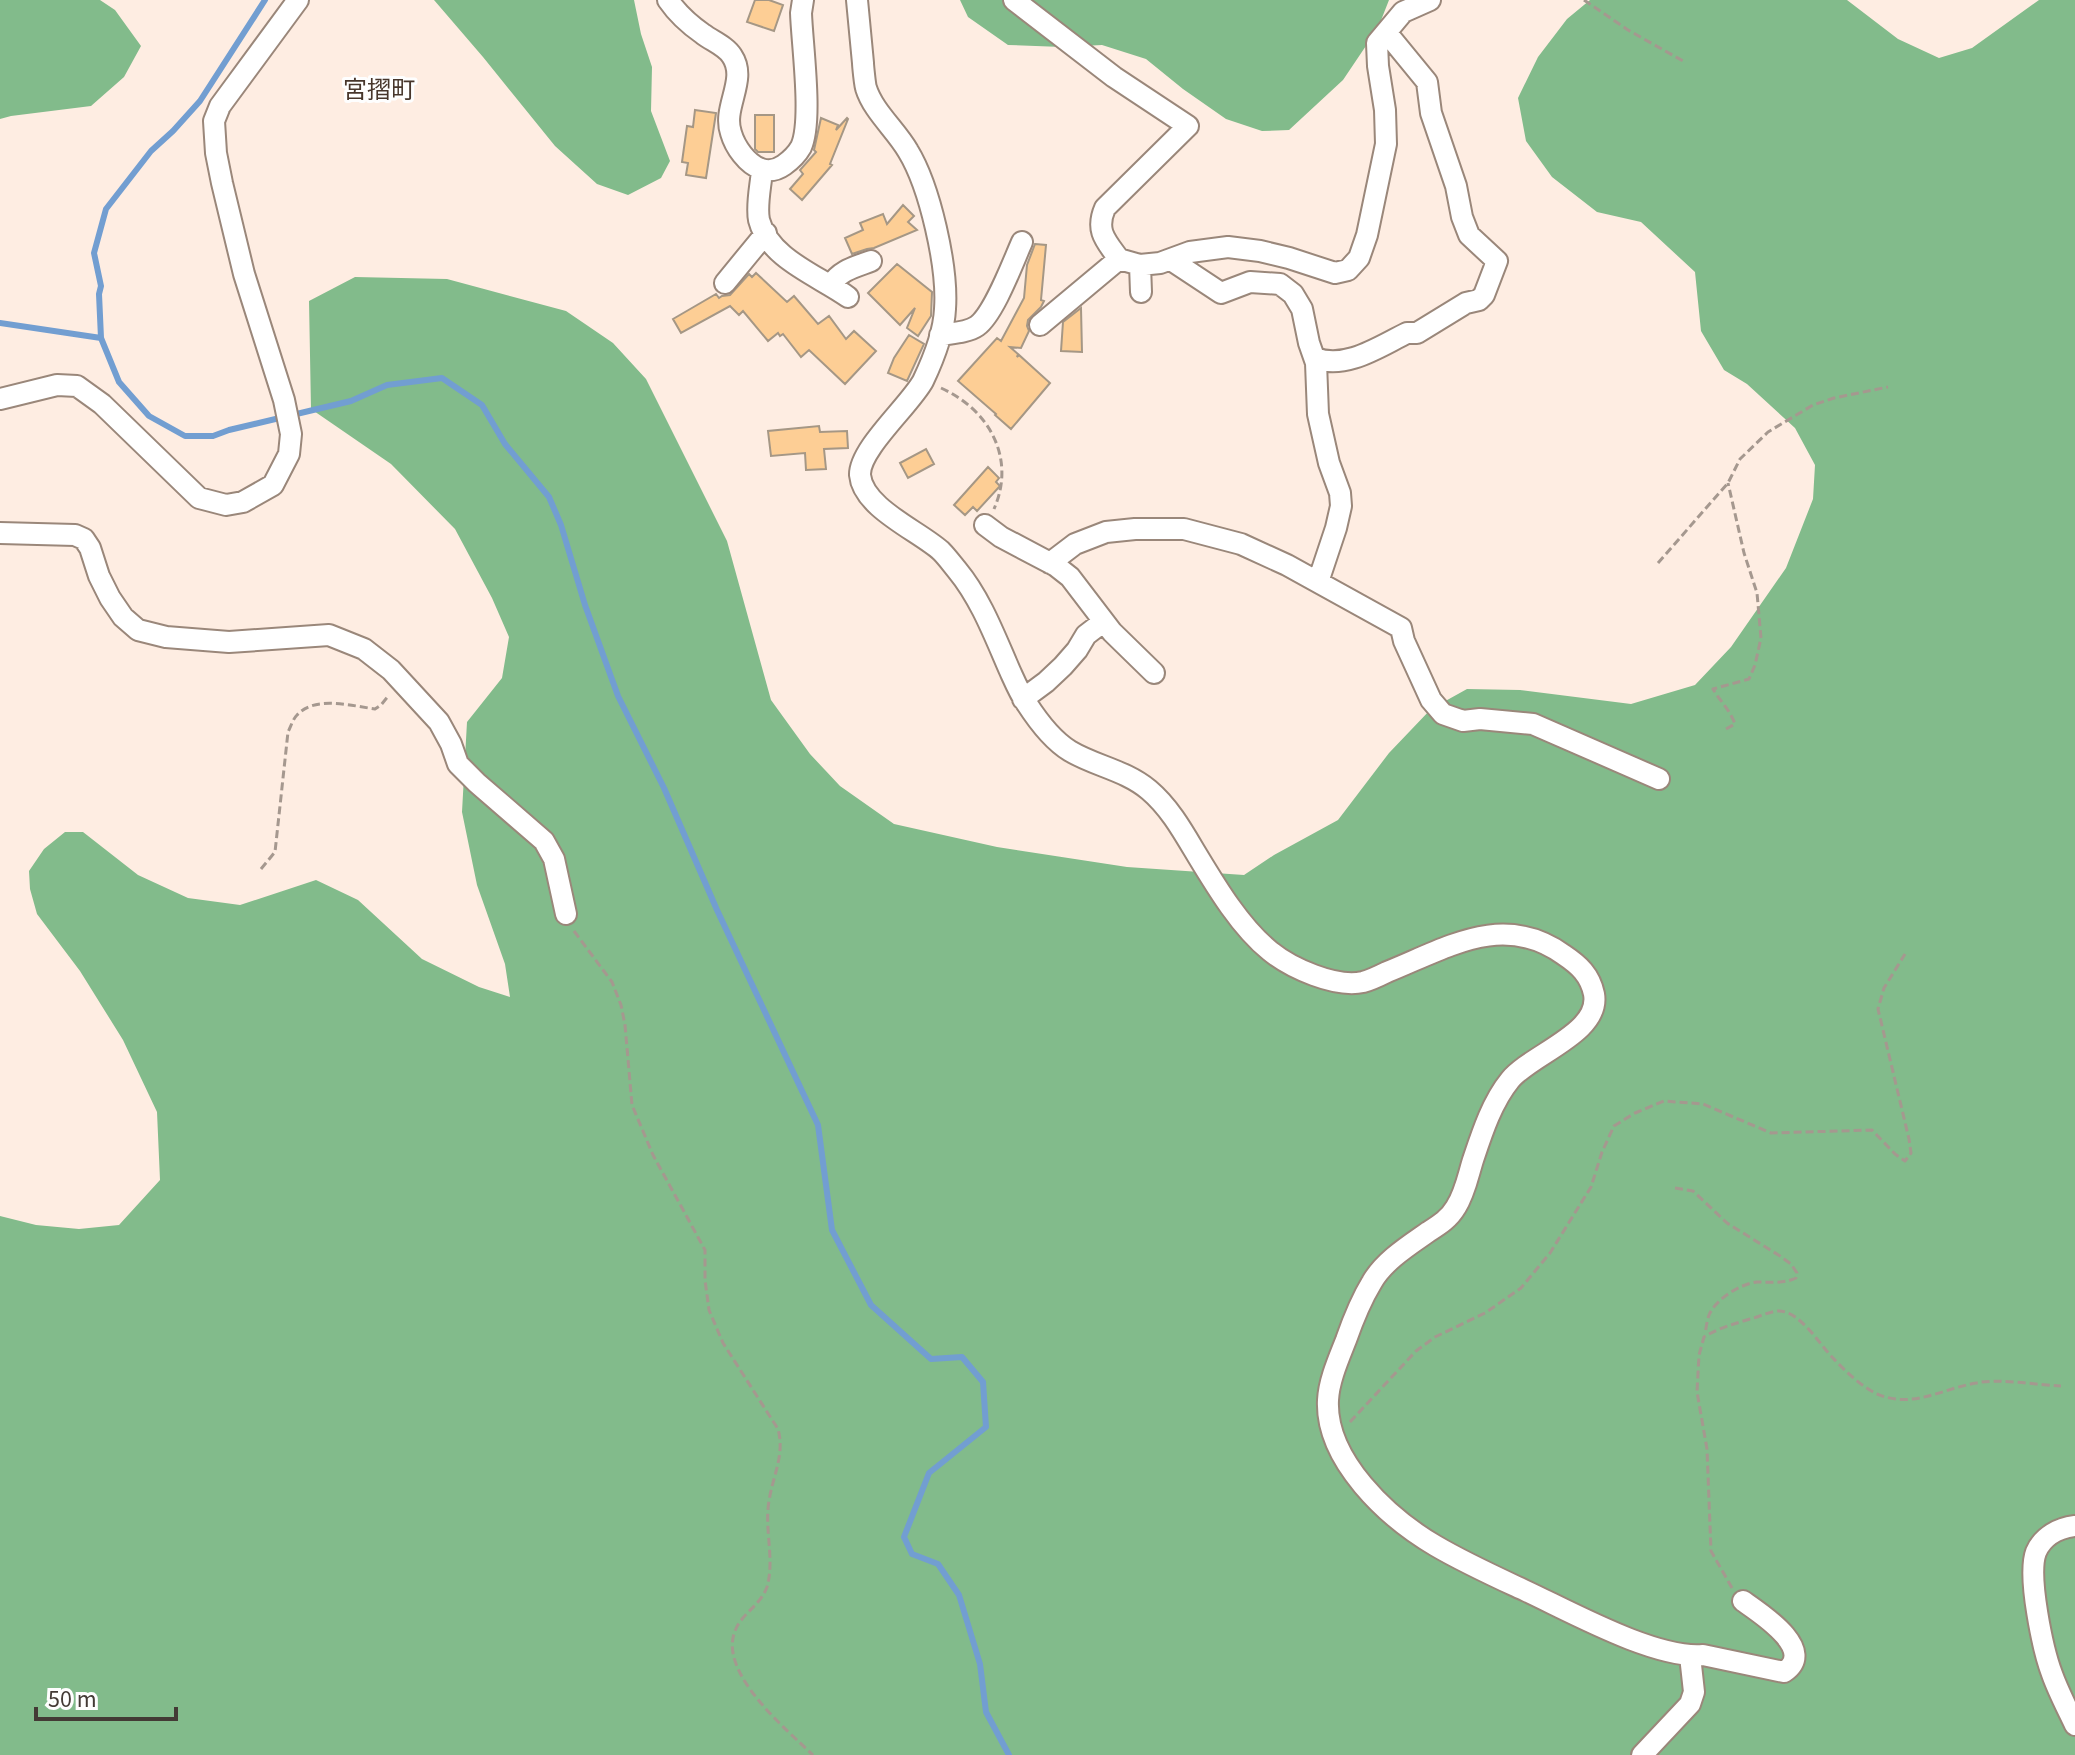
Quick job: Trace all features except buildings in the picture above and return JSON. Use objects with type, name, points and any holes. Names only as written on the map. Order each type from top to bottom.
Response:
[{"type":"street","points":[[0,399],[57,385],[77,386],[102,404],[199,498],[226,505],[243,502],[273,485],[289,454],[291,434],[284,400],[244,274],[216,153],[214,121],[220,106],[298,0]]},
{"type":"street","points":[[668,0],[682,18],[728,50],[734,58],[738,72],[729,115],[731,134],[748,160],[762,170],[772,171],[795,155],[807,125],[801,13],[803,0]]},
{"type":"street","points":[[857,0],[866,92],[906,148],[921,176],[946,287],[945,319],[923,380],[865,457],[861,467],[860,479],[873,499],[892,518],[940,550],[965,579],[985,614],[1023,699],[1053,738],[1068,750],[1142,784],[1156,796],[1178,823],[1245,925],[1269,951],[1298,969],[1327,979],[1358,984],[1463,941],[1491,934],[1519,935],[1552,946],[1583,968],[1593,992],[1595,1003],[1590,1016],[1573,1035],[1523,1066],[1506,1084],[1491,1112],[1453,1212],[1404,1249],[1375,1276],[1357,1310],[1328,1394],[1334,1441],[1369,1492],[1405,1526],[1434,1545],[1596,1624],[1653,1647],[1784,1672],[1792,1667],[1795,1660],[1793,1650],[1784,1633],[1743,1601]]},
{"type":"street","points":[[1014,0],[1114,77],[1188,126],[1105,208],[1100,221],[1104,238],[1119,259],[1140,265],[1171,260],[1190,252],[1228,247],[1289,258],[1335,273],[1342,273],[1359,258],[1367,235],[1386,144],[1377,43],[1403,12],[1430,0]]},
{"type":"street","points":[[1315,358],[1347,361],[1407,333],[1417,333],[1466,303],[1479,300],[1484,295],[1497,261],[1469,235],[1431,113],[1427,82],[1386,32]]},
{"type":"street","points":[[762,170],[759,219],[766,233],[780,252],[800,269],[848,297]]},
{"type":"street","points":[[725,283],[766,233]]},
{"type":"street","points":[[940,335],[978,326],[987,316],[1022,242]]},
{"type":"street","points":[[1040,325],[1119,259]]},
{"type":"street","points":[[1171,260],[1221,293],[1250,282],[1280,284],[1293,294],[1302,309],[1315,358],[1318,414],[1341,506],[1318,582]]},
{"type":"street","points":[[831,285],[845,270],[871,261]]},
{"type":"street","points":[[1140,265],[1141,292]]},
{"type":"street","points":[[985,525],[1070,577],[1103,622],[1154,673]]},
{"type":"street","points":[[1050,563],[1075,544],[1106,532],[1135,529],[1184,529],[1241,544],[1287,565],[1401,628],[1431,700],[1443,714],[1463,721],[1480,719],[1533,724],[1659,779]]},
{"type":"street","points":[[0,533],[75,535],[84,539],[110,598],[123,617],[138,630],[166,637],[229,642],[329,635],[364,649],[397,677],[439,722],[458,764],[544,841],[554,859],[566,914]]},
{"type":"street","points":[[1023,699],[1063,666],[1086,635],[1103,622]]},
{"type":"street","points":[[2075,1526],[2064,1527],[2047,1537],[2037,1552],[2033,1569],[2038,1619],[2051,1673],[2075,1725]]},
{"type":"street","points":[[1642,1755],[1690,1704],[1694,1692],[1690,1656]]},
{"type":"path","points":[[1584,0],[1628,30],[1683,61]]},
{"type":"path","points":[[923,380],[948,392],[979,416],[990,429],[999,450],[1002,486],[985,525]]},
{"type":"path","points":[[1658,563],[1728,483],[1740,459],[1768,432],[1813,405],[1888,387]]},
{"type":"path","points":[[1726,729],[1735,724],[1731,712],[1713,689],[1749,679],[1761,638],[1757,593],[1728,483]]},
{"type":"path","points":[[261,869],[275,852],[288,732],[295,717],[305,708],[325,703],[375,709],[387,699],[397,677]]},
{"type":"path","points":[[566,914],[574,931],[612,982],[621,1005],[632,1105],[653,1155],[705,1250],[709,1310],[723,1343],[778,1429],[782,1442],[768,1502],[770,1573],[760,1601],[735,1628],[733,1649],[737,1667],[750,1692],[813,1755]]},
{"type":"path","points":[[1334,1441],[1416,1351],[1435,1337],[1485,1313],[1521,1288],[1550,1253],[1591,1187],[1614,1126],[1635,1113],[1664,1101],[1703,1104],[1771,1133],[1872,1130],[1905,1161],[1911,1153],[1909,1139],[1878,1009],[1884,988],[1905,954]]},
{"type":"path","points":[[1675,1188],[1693,1191],[1727,1223],[1791,1264],[1797,1273],[1796,1278],[1789,1281],[1752,1283],[1732,1291],[1714,1307],[1699,1355],[1697,1392],[1707,1449],[1711,1551],[1728,1584],[1743,1601]]},
{"type":"path","points":[[1704,1337],[1715,1330],[1781,1311],[1803,1324],[1834,1359],[1861,1383],[1873,1392],[1895,1400],[1912,1400],[1976,1383],[2061,1386]]},
{"type":"green space","points":[[0,0],[100,0],[115,10],[141,46],[124,77],[91,106],[0,119]]},
{"type":"green space","points":[[434,0],[634,0],[652,67],[651,111],[670,161],[661,178],[628,195],[597,184],[555,146]]},
{"type":"green space","points":[[960,0],[1389,0],[1378,28],[1343,80],[1289,130],[1262,131],[1226,119],[1146,59],[1102,45],[1008,45],[968,17]]},
{"type":"green space","points":[[1590,0],[1847,0],[1898,39],[1939,58],[1972,48],[2039,0],[2075,0],[2075,1755],[0,1755],[0,1216],[36,1225],[79,1229],[119,1225],[160,1180],[157,1112],[123,1040],[80,971],[37,914],[29,871],[44,849],[65,832],[83,832],[138,875],[188,898],[240,905],[316,880],[358,900],[422,959],[479,987],[510,997],[505,964],[477,885],[462,812],[467,722],[502,678],[509,637],[455,529],[391,464],[311,409],[309,301],[355,277],[447,279],[566,311],[613,343],[646,379],[727,541],[771,700],[810,754],[840,786],[894,824],[997,847],[1127,867],[1244,875],[1338,820],[1389,753],[1431,709],[1467,689],[1520,690],[1631,704],[1695,685],[1731,647],[1786,568],[1813,499],[1815,465],[1795,428],[1747,384],[1724,370],[1701,331],[1695,272],[1641,222],[1597,212],[1552,177],[1526,141],[1518,98],[1538,57],[1567,19]]},
{"type":"waterway","points":[[265,0],[200,101],[151,151],[106,209],[94,253],[101,286],[101,338],[119,382],[149,416],[185,436],[213,436],[351,401],[387,385],[442,378],[482,405],[505,444],[549,497],[618,696],[664,788],[717,910],[818,1125],[832,1230],[871,1305],[931,1359],[962,1357],[983,1382],[986,1427],[929,1473],[904,1537],[912,1554],[938,1564],[959,1595],[980,1664],[986,1712],[1009,1755]]},
{"type":"waterway","points":[[0,323],[101,338]]},
{"type":"district","name":"宮摺町","points":[[379,90]]}]
